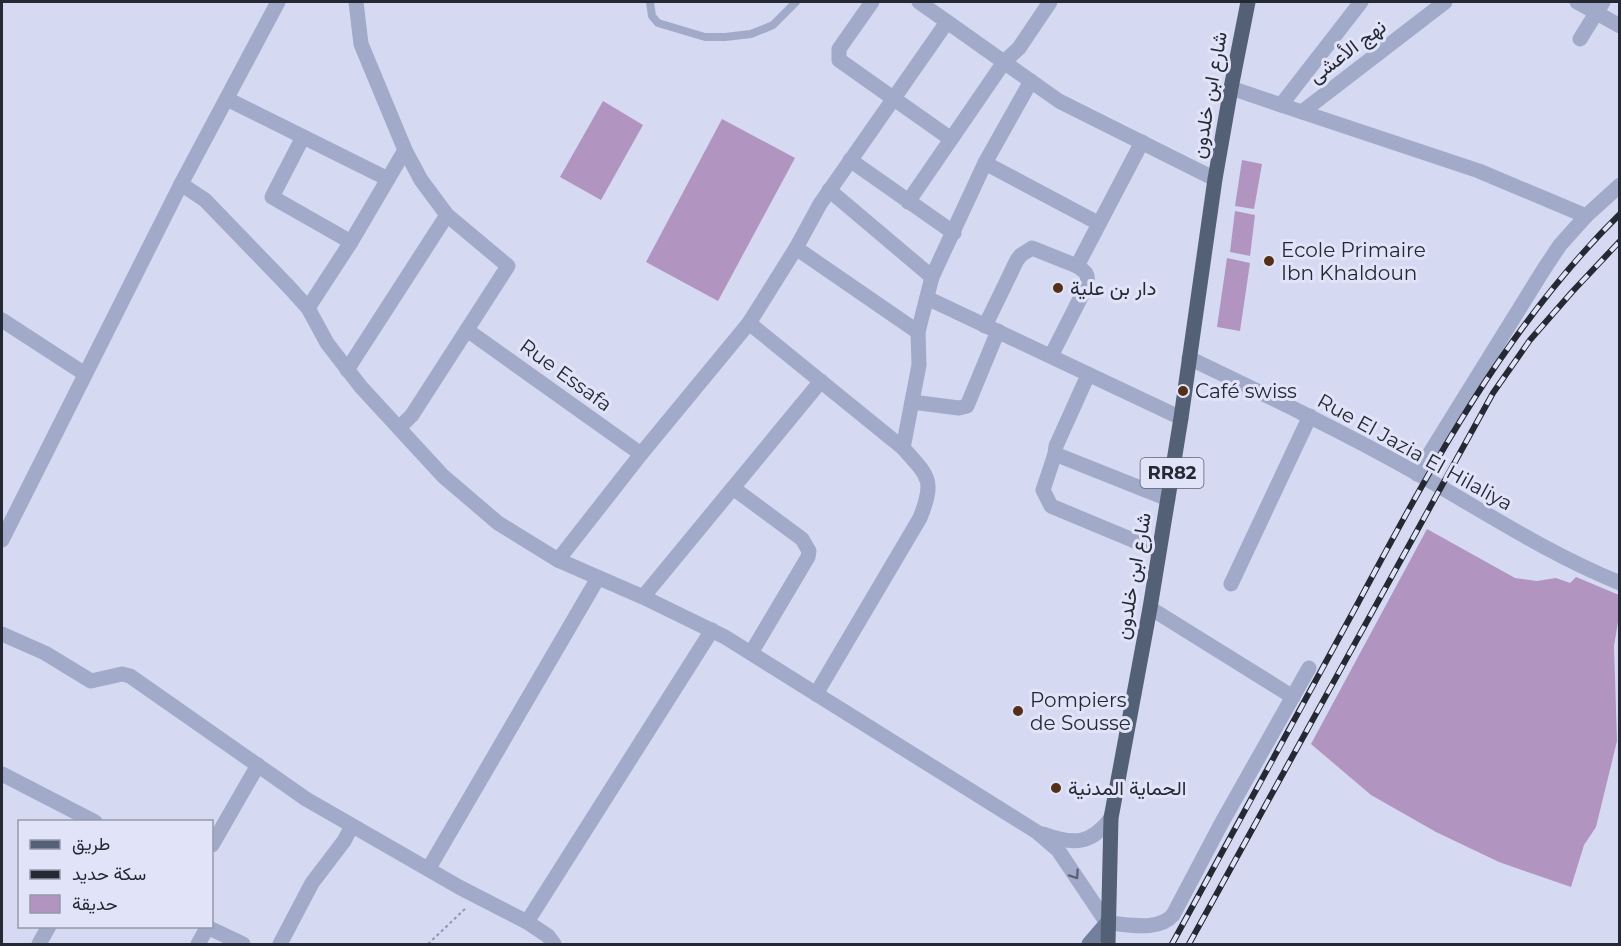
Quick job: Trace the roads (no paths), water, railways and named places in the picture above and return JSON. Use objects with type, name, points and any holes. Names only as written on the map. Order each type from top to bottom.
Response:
[{"type":"main road","name":"شارع ابن خلدون","points":[[1108,945],[1111,818],[1150,608],[1181,418],[1215,179],[1248,2]]},
{"type":"main road","points":[[1089,945],[1107,923]]},
{"type":"street","points":[[2,540],[181,184],[278,2]]},
{"type":"street","points":[[356,2],[362,44],[405,150],[421,180],[447,215],[508,266],[412,415],[399,428]]},
{"type":"street","points":[[872,2],[841,44],[838,55],[843,64],[951,139]]},
{"type":"street","points":[[919,2],[1059,100],[1215,179]]},
{"type":"street","points":[[908,202],[1004,62],[1019,48],[1049,2]]},
{"type":"street","points":[[1281,105],[1361,2]]},
{"type":"street","name":"نهج الأعشى","points":[[1302,112],[1445,2]]},
{"type":"street","points":[[1577,2],[1600,7],[1620,26]]},
{"type":"street","points":[[1580,39],[1600,7]]},
{"type":"street","points":[[558,560],[748,322],[796,248],[820,204],[947,22]]},
{"type":"street","points":[[903,448],[919,365],[918,332],[932,277],[985,163],[1031,81]]},
{"type":"street","points":[[1231,88],[1479,171],[1586,216]]},
{"type":"street","points":[[227,99],[388,179]]},
{"type":"street","points":[[303,137],[272,197],[351,242]]},
{"type":"street","points":[[1077,266],[1142,142]]},
{"type":"street","points":[[308,308],[351,242],[405,150]]},
{"type":"street","points":[[850,160],[954,233]]},
{"type":"street","points":[[985,163],[1098,223]]},
{"type":"street","points":[[181,184],[205,200],[308,308],[327,343],[347,370],[443,476],[468,498],[514,534],[558,560],[712,630],[1037,832],[1058,850],[1107,923],[1152,925],[1165,922],[1173,915],[1221,824],[1309,668]]},
{"type":"street","points":[[1417,474],[1560,245],[1586,216],[1620,185]]},
{"type":"street","points":[[830,190],[932,277]]},
{"type":"street","points":[[347,370],[447,215]]},
{"type":"street","points":[[796,248],[918,332]]},
{"type":"street","points":[[912,402],[959,408],[967,406],[991,328],[1021,255],[1032,248],[1077,266],[1086,271],[1089,277],[1051,356]]},
{"type":"street","points":[[927,298],[1181,418]]},
{"type":"street","points":[[2,320],[85,374]]},
{"type":"street","points":[[748,322],[903,448],[927,477],[928,498],[920,518],[816,694]]},
{"type":"street","name":"Rue Essafa","points":[[467,330],[641,454]]},
{"type":"street","name":"Rue El Jazia El Hilaliya","points":[[1189,358],[1310,416],[1417,474],[1538,545],[1587,570],[1620,583]]},
{"type":"street","points":[[1088,375],[1056,446],[1043,490],[1051,506],[1159,551]]},
{"type":"street","points":[[643,597],[821,381]]},
{"type":"street","points":[[1231,584],[1310,416]]},
{"type":"street","points":[[1055,454],[1168,499]]},
{"type":"street","points":[[733,488],[802,539],[809,551],[751,653]]},
{"type":"street","points":[[429,868],[598,578]]},
{"type":"street","points":[[1150,608],[1293,697]]},
{"type":"street","points":[[527,922],[712,630]]},
{"type":"street","points":[[2,633],[45,653],[91,681],[122,674],[130,676],[306,799],[527,922],[548,936],[554,945]]},
{"type":"street","points":[[213,843],[258,765]]},
{"type":"street","points":[[2,774],[90,820]]},
{"type":"street","points":[[1037,832],[1060,840],[1088,839],[1096,835],[1111,818]]},
{"type":"street","points":[[280,945],[312,883],[344,841],[352,826]]},
{"type":"street","points":[[39,945],[48,928]]},
{"type":"street","points":[[198,945],[206,928]]},
{"type":"street","points":[[208,928],[243,945]]},
{"type":"lane","points":[[650,2],[652,16],[658,22],[705,37],[725,37],[751,34],[773,25],[796,2]]},
{"type":"railway","points":[[1172,944],[1414,500],[1474,398],[1542,302],[1579,257],[1620,214]]},
{"type":"railway","points":[[1189,944],[1493,393],[1530,340],[1620,241]]},
{"type":"place","name":"Ecole Primaire Ibn Khaldoun","points":[[1269,261]]},
{"type":"place","name":"دار بن علية","points":[[1058,288]]},
{"type":"place","name":"Café swiss","points":[[1183,391]]},
{"type":"place","name":"Pompiers de Sousse","points":[[1018,711]]},
{"type":"place","name":"الحماية المدنية","points":[[1056,788]]}]
